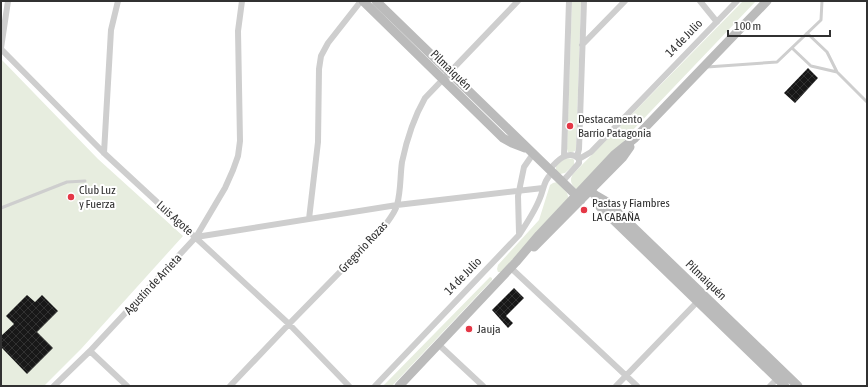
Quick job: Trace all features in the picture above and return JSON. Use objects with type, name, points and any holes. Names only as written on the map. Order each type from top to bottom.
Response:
[{"type":"main road","name":"Pilmaiquén","points":[[362,1],[446,76]]},
{"type":"main road","name":"Pilmaiquén","points":[[376,1],[503,138],[530,152],[579,198]]},
{"type":"main road","points":[[399,386],[513,265],[540,243],[579,198],[590,190],[623,157],[635,138],[767,1]]},
{"type":"main road","name":"Pilmaiquén","points":[[590,190],[600,207],[700,298],[780,375],[798,386]]},
{"type":"main road","name":"Pilmaiquén","points":[[780,375],[785,386]]},
{"type":"street","points":[[1,49],[8,1]]},
{"type":"street","points":[[104,153],[111,30],[118,1]]},
{"type":"street","name":"Agustín de Arrieta","points":[[54,386],[90,351],[196,238],[225,188],[238,156],[240,141],[238,31],[242,1]]},
{"type":"street","points":[[309,219],[318,142],[319,69],[321,56],[328,43],[362,1]]},
{"type":"street","name":"Gregorio Rozas","points":[[230,386],[390,219],[397,205],[402,163],[408,136],[415,116],[425,98],[518,1]]},
{"type":"street","points":[[569,1],[564,156],[574,156],[578,158]]},
{"type":"street","points":[[562,182],[579,163],[584,1]]},
{"type":"street","points":[[582,45],[625,1]]},
{"type":"street","points":[[700,1],[716,22]]},
{"type":"street","name":"14 de Julio","points":[[578,158],[591,152],[737,1]]},
{"type":"street","name":"Luis Agote","points":[[1,49],[104,153],[289,324],[349,386]]},
{"type":"street","points":[[519,234],[518,196],[524,167],[530,152]]},
{"type":"street","name":"14 de Julio","points":[[375,386],[519,234],[532,216],[541,198],[547,177],[560,158],[564,156]]},
{"type":"street","points":[[196,238],[397,205],[543,188]]},
{"type":"street","points":[[513,265],[637,386]]},
{"type":"street","points":[[616,386],[700,298]]},
{"type":"street","points":[[438,344],[483,386]]},
{"type":"street","points":[[90,351],[126,386]]},
{"type":"street","points":[[770,386],[780,375]]},
{"type":"lane","points":[[703,68],[777,62],[821,20],[822,1]]},
{"type":"lane","points":[[807,33],[827,52],[837,72],[867,102]]},
{"type":"lane","points":[[792,48],[811,66],[837,72]]},
{"type":"lane","points":[[1,208],[67,182],[85,181]]},
{"type":"shaded area","points":[[572,1],[581,1],[576,149],[570,153],[567,149]]},
{"type":"shaded area","points":[[743,1],[756,1],[631,132],[615,153],[577,190],[571,182],[573,174]]},
{"type":"shaded area","name":"Club Luz y Fuerza","points":[[1,59],[98,159],[183,236],[81,349],[44,386],[1,386]]},
{"type":"shaded area","points":[[565,158],[573,159],[574,165],[565,173],[560,174],[556,171],[556,166]]},
{"type":"shaded area","points":[[557,182],[567,193],[569,199],[501,272],[498,272],[498,265],[539,220],[550,185]]},
{"type":"shaded area","points":[[490,277],[492,280],[392,386],[383,386]]},
{"type":"building","points":[[808,68],[818,78],[795,103],[784,93]]},
{"type":"building","points":[[514,288],[524,298],[506,316],[513,323],[508,328],[492,310]]},
{"type":"building","points":[[27,295],[35,302],[42,295],[58,311],[37,332],[53,348],[27,374],[1,347],[1,336],[14,324],[6,316]]},
{"type":"place","name":"Destacamento Barrio Patagonia","points":[[570,126]]},
{"type":"place","name":"Club Luz y Fuerza","points":[[71,197]]},
{"type":"place","name":"Pastas y Fiambres LA CABAÑA","points":[[584,210]]},
{"type":"place","name":"Jauja","points":[[469,329]]}]
